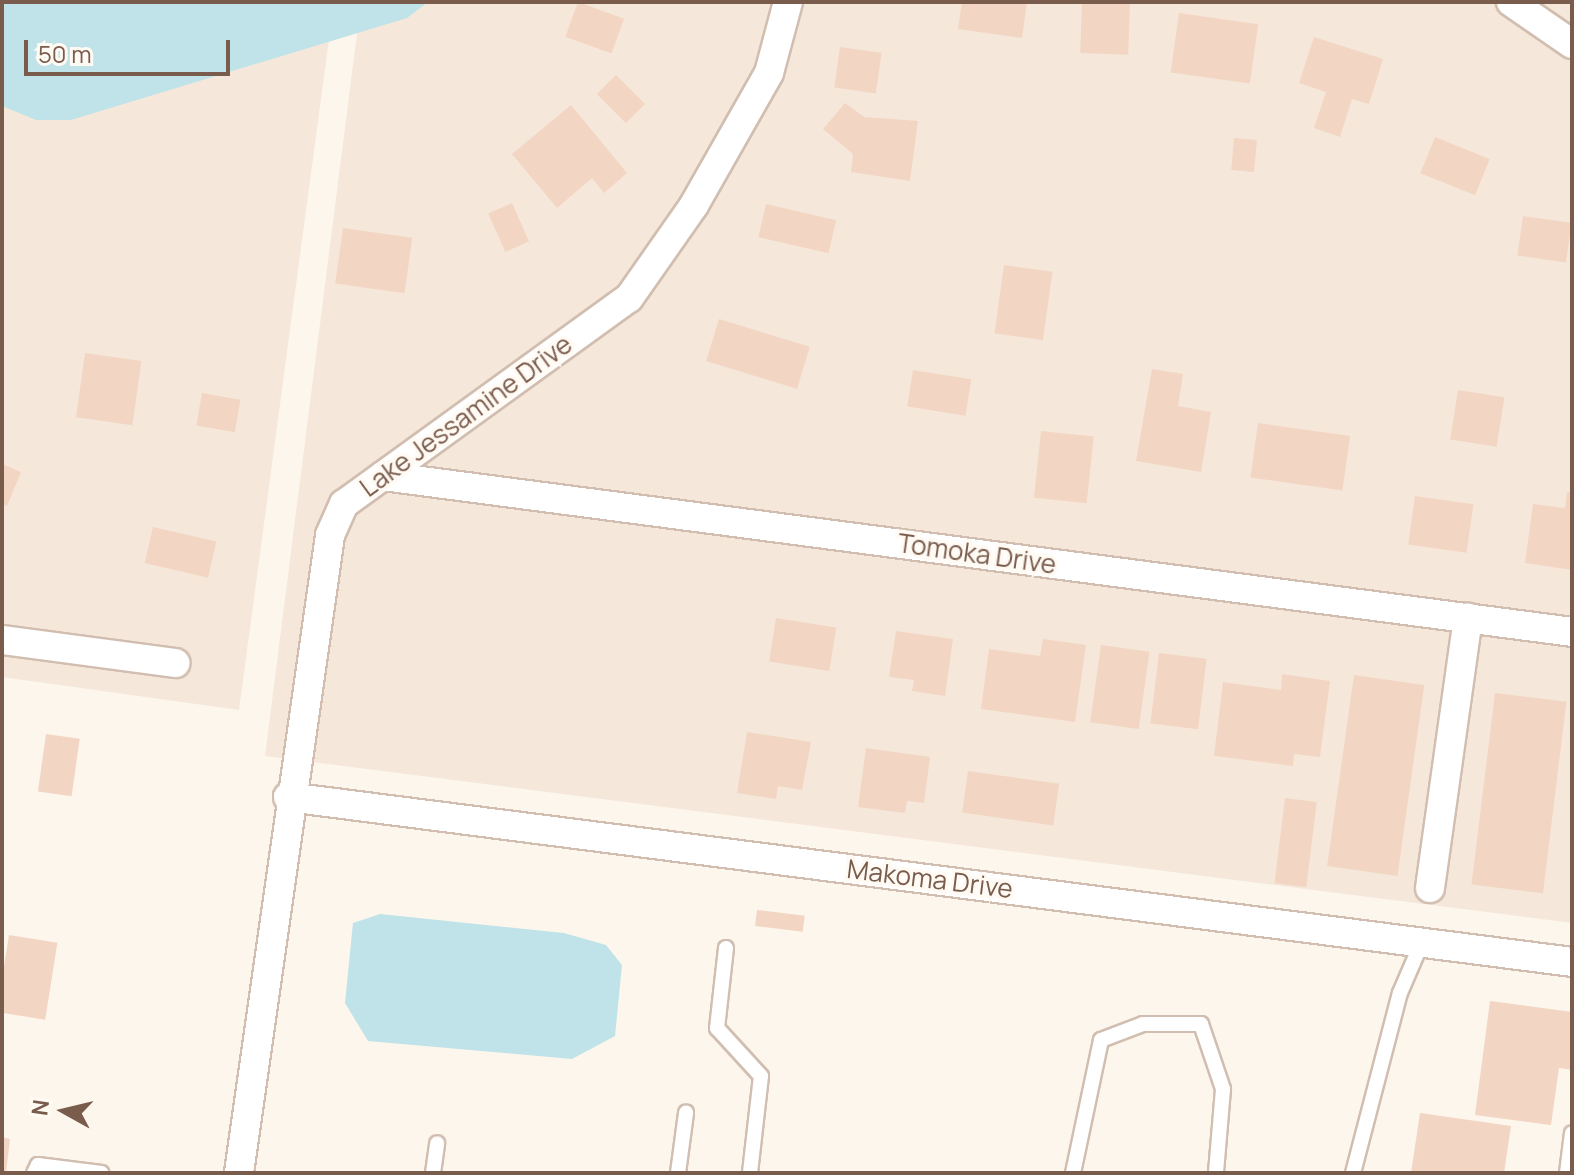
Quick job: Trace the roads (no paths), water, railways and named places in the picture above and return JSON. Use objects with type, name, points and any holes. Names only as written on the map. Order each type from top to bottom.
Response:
[{"type":"street","name":"Lake Jessamine Drive","points":[[239,1173],[288,797],[330,535],[344,504],[629,298],[694,205],[769,73],[788,2]]},
{"type":"street","points":[[1511,2],[1572,44]]},
{"type":"street","name":"Tomoka Drive","points":[[383,476],[1572,632]]},
{"type":"street","points":[[1430,888],[1468,618]]},
{"type":"street","points":[[2,640],[175,663]]},
{"type":"street","name":"Makoma Drive","points":[[288,797],[1572,962]]},
{"type":"lane","points":[[1353,1173],[1400,993],[1422,942]]},
{"type":"lane","points":[[726,948],[717,1028],[761,1076],[750,1173]]},
{"type":"lane","points":[[1073,1173],[1101,1040],[1143,1024],[1201,1024],[1223,1089],[1216,1173]]},
{"type":"lane","points":[[678,1173],[686,1113]]},
{"type":"lane","points":[[1567,1173],[1572,1133]]},
{"type":"lane","points":[[433,1173],[437,1143]]},
{"type":"lane","points":[[34,1173],[38,1165],[101,1173]]},
{"type":"water","points":[[2,2],[428,2],[407,18],[71,120],[36,120],[2,106]]},
{"type":"water","points":[[380,914],[564,933],[606,945],[622,965],[615,1036],[572,1059],[368,1041],[345,1003],[353,923]]}]
